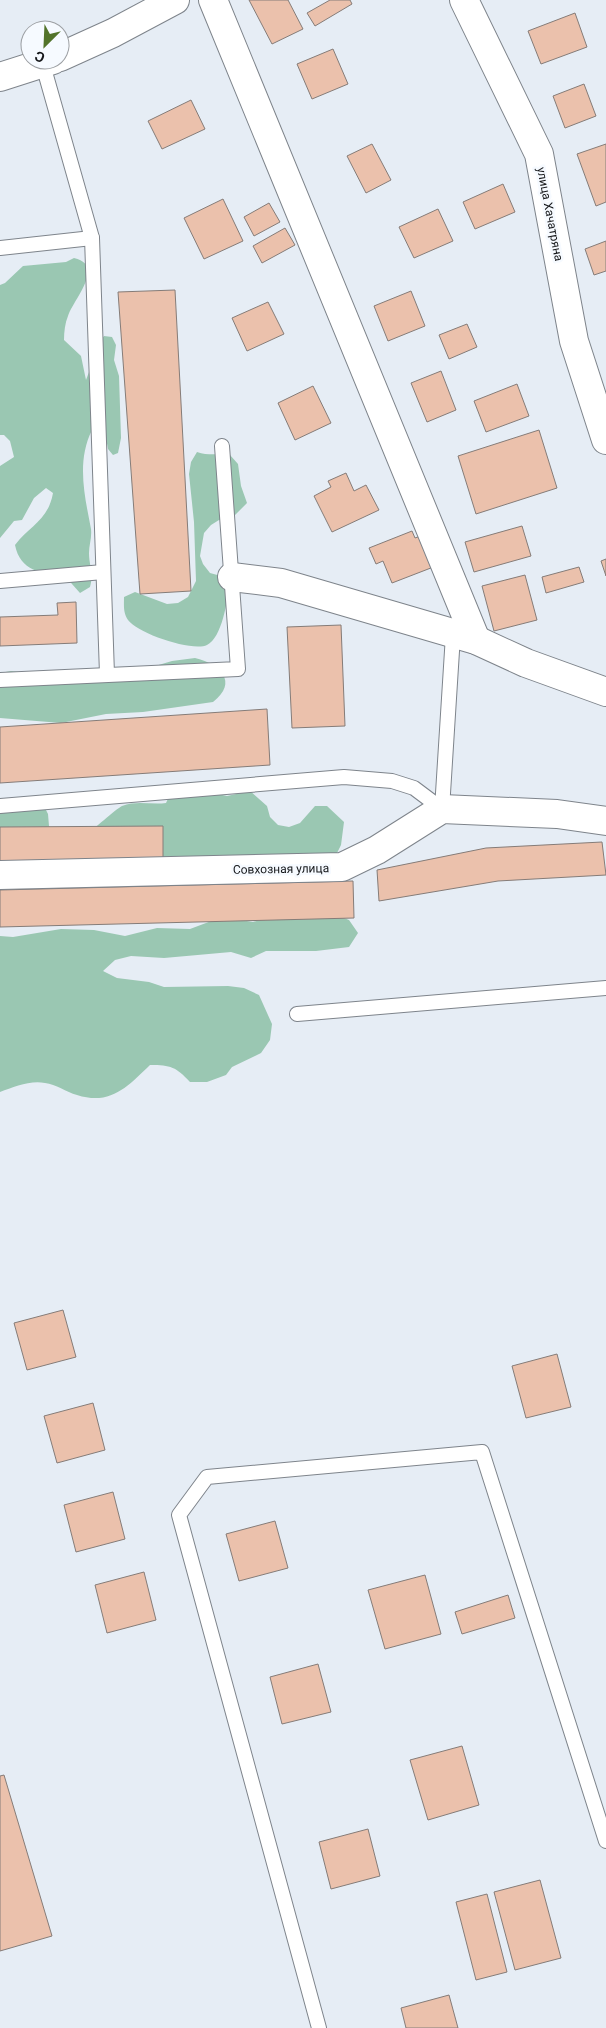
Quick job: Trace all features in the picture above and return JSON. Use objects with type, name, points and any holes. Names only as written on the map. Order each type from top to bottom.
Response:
[{"type":"street","points":[[70,52],[113,33],[175,0]]},
{"type":"street","points":[[213,0],[464,637]]},
{"type":"street","name":"улица Хачатряна","points":[[464,0],[539,154],[574,341],[606,440]]},
{"type":"street","points":[[0,76],[20,70]]},
{"type":"street","points":[[232,577],[281,583],[464,637],[526,663],[606,692]]},
{"type":"street","points":[[442,809],[557,814],[606,821]]},
{"type":"street","name":"Совхозная улица","points":[[0,875],[342,867],[377,850],[442,809]]},
{"type":"lane","points":[[54,70],[92,238],[106,674]]},
{"type":"lane","points":[[0,248],[92,238]]},
{"type":"lane","points":[[0,680],[238,669],[222,446]]},
{"type":"lane","points":[[0,580],[103,572]]},
{"type":"lane","points":[[0,806],[344,777],[392,780],[414,788],[442,809],[464,637]]},
{"type":"lane","points":[[297,1014],[606,988]]},
{"type":"lane","points":[[319,2028],[179,1515],[207,1477],[482,1452],[606,1841]]},
{"type":"green space","points":[[74,258],[83,262],[87,268],[87,275],[85,284],[67,319],[64,340],[81,356],[86,380],[89,372],[90,355],[104,336],[112,337],[116,345],[114,360],[119,376],[121,438],[118,453],[113,455],[108,449],[105,432],[92,430],[87,442],[84,454],[83,480],[91,529],[89,553],[92,577],[90,587],[80,593],[64,575],[48,574],[27,566],[18,554],[15,545],[47,510],[53,493],[46,488],[34,498],[22,520],[14,521],[0,538],[0,466],[14,457],[10,441],[4,435],[0,435],[0,285],[5,283],[23,266],[66,262]]},
{"type":"green space","points":[[197,452],[230,455],[238,464],[241,486],[247,503],[231,519],[219,520],[204,533],[200,556],[203,564],[210,573],[221,576],[229,584],[223,618],[217,635],[207,645],[190,646],[165,640],[133,625],[125,615],[124,597],[135,592],[167,604],[178,603],[188,597],[196,581],[194,522],[189,474],[191,462]]},
{"type":"green space","points":[[195,658],[219,669],[223,675],[225,688],[221,695],[213,702],[143,712],[106,714],[61,723],[0,718],[0,673],[11,671],[34,674],[125,675],[172,661]]},
{"type":"green space","points":[[181,786],[227,796],[250,791],[267,806],[270,817],[278,825],[289,827],[300,823],[315,806],[327,806],[344,822],[341,845],[336,855],[231,878],[84,836],[122,806],[133,803],[166,803],[171,792]]},
{"type":"green space","points":[[43,804],[48,814],[49,826],[56,834],[0,859],[0,811]]},
{"type":"green space","points":[[334,914],[349,920],[358,933],[349,947],[316,951],[266,951],[251,958],[231,952],[164,958],[131,956],[115,960],[103,971],[117,978],[149,982],[164,987],[228,986],[244,988],[259,995],[272,1024],[270,1040],[261,1053],[232,1067],[226,1075],[207,1082],[190,1082],[173,1068],[150,1065],[126,1087],[109,1096],[100,1098],[77,1095],[53,1085],[39,1082],[0,1092],[0,936],[13,937],[61,929],[94,930],[125,936],[157,928],[190,929],[222,917],[253,922],[270,917]]},
{"type":"building","points":[[249,0],[288,0],[303,29],[272,44]]},
{"type":"building","points":[[330,0],[350,0],[352,4],[315,26],[307,13]]},
{"type":"building","points":[[575,13],[587,47],[541,64],[528,31]]},
{"type":"building","points":[[333,49],[348,84],[312,99],[297,64]]},
{"type":"building","points":[[584,84],[596,116],[565,128],[553,96]]},
{"type":"building","points":[[191,100],[205,129],[162,149],[148,121]]},
{"type":"building","points":[[372,144],[391,180],[366,193],[347,156]]},
{"type":"building","points":[[606,144],[606,202],[596,206],[577,154]]},
{"type":"building","points":[[503,184],[515,212],[475,229],[463,202]]},
{"type":"building","points":[[223,199],[243,241],[204,259],[184,218]]},
{"type":"building","points":[[269,203],[280,222],[254,236],[244,217]]},
{"type":"building","points":[[438,209],[453,241],[414,258],[399,227]]},
{"type":"building","points":[[285,228],[295,245],[262,263],[253,246]]},
{"type":"building","points":[[606,241],[606,271],[594,275],[585,249]]},
{"type":"building","points":[[175,290],[191,591],[140,594],[118,292]]},
{"type":"building","points":[[411,291],[425,326],[388,341],[374,306]]},
{"type":"building","points":[[268,302],[284,334],[247,351],[232,318]]},
{"type":"building","points":[[467,324],[477,347],[449,359],[439,335]]},
{"type":"building","points":[[441,371],[456,410],[427,422],[411,383]]},
{"type":"building","points":[[517,384],[529,416],[486,432],[474,401]]},
{"type":"building","points":[[313,386],[331,423],[295,440],[278,403]]},
{"type":"building","points":[[539,430],[557,488],[476,514],[458,456]]},
{"type":"building","points":[[346,473],[354,491],[366,485],[379,510],[332,532],[314,496],[331,487],[328,481]]},
{"type":"building","points":[[522,526],[531,556],[474,572],[465,542]]},
{"type":"building","points":[[412,531],[415,538],[423,535],[436,566],[392,583],[383,561],[376,564],[369,548]]},
{"type":"building","points":[[606,559],[606,576],[601,561]]},
{"type":"building","points":[[579,567],[584,582],[546,593],[542,577]]},
{"type":"building","points":[[525,575],[537,620],[494,631],[482,586]]},
{"type":"building","points":[[76,602],[77,643],[0,646],[0,617],[58,615],[57,603]]},
{"type":"building","points":[[341,625],[345,726],[292,728],[287,627]]},
{"type":"building","points":[[267,709],[270,765],[0,783],[0,727]]},
{"type":"building","points":[[163,826],[163,861],[0,862],[0,827]]},
{"type":"building","points":[[602,842],[606,875],[498,881],[379,901],[377,870],[486,848]]},
{"type":"building","points":[[353,881],[354,918],[0,927],[0,890]]},
{"type":"building","points":[[63,1310],[76,1357],[27,1370],[14,1323]]},
{"type":"building","points":[[557,1354],[571,1407],[526,1418],[512,1366]]},
{"type":"building","points":[[93,1403],[105,1450],[57,1463],[44,1416]]},
{"type":"building","points":[[113,1492],[125,1539],[76,1552],[64,1505]]},
{"type":"building","points":[[275,1521],[288,1568],[239,1581],[226,1534]]},
{"type":"building","points":[[144,1572],[156,1620],[107,1633],[95,1585]]},
{"type":"building","points":[[425,1575],[441,1634],[385,1649],[368,1590]]},
{"type":"building","points":[[508,1595],[515,1618],[462,1634],[455,1612]]},
{"type":"building","points":[[318,1664],[331,1712],[282,1724],[270,1677]]},
{"type":"building","points":[[462,1746],[479,1805],[428,1820],[410,1760]]},
{"type":"building","points":[[4,1775],[52,1936],[0,1951],[0,1776]]},
{"type":"building","points":[[368,1829],[380,1876],[331,1889],[319,1842]]},
{"type":"building","points":[[540,1880],[561,1958],[515,1970],[494,1892]]},
{"type":"building","points":[[487,1894],[507,1972],[476,1980],[456,1902]]},
{"type":"building","points":[[449,1995],[458,2028],[406,2028],[401,2008]]}]
